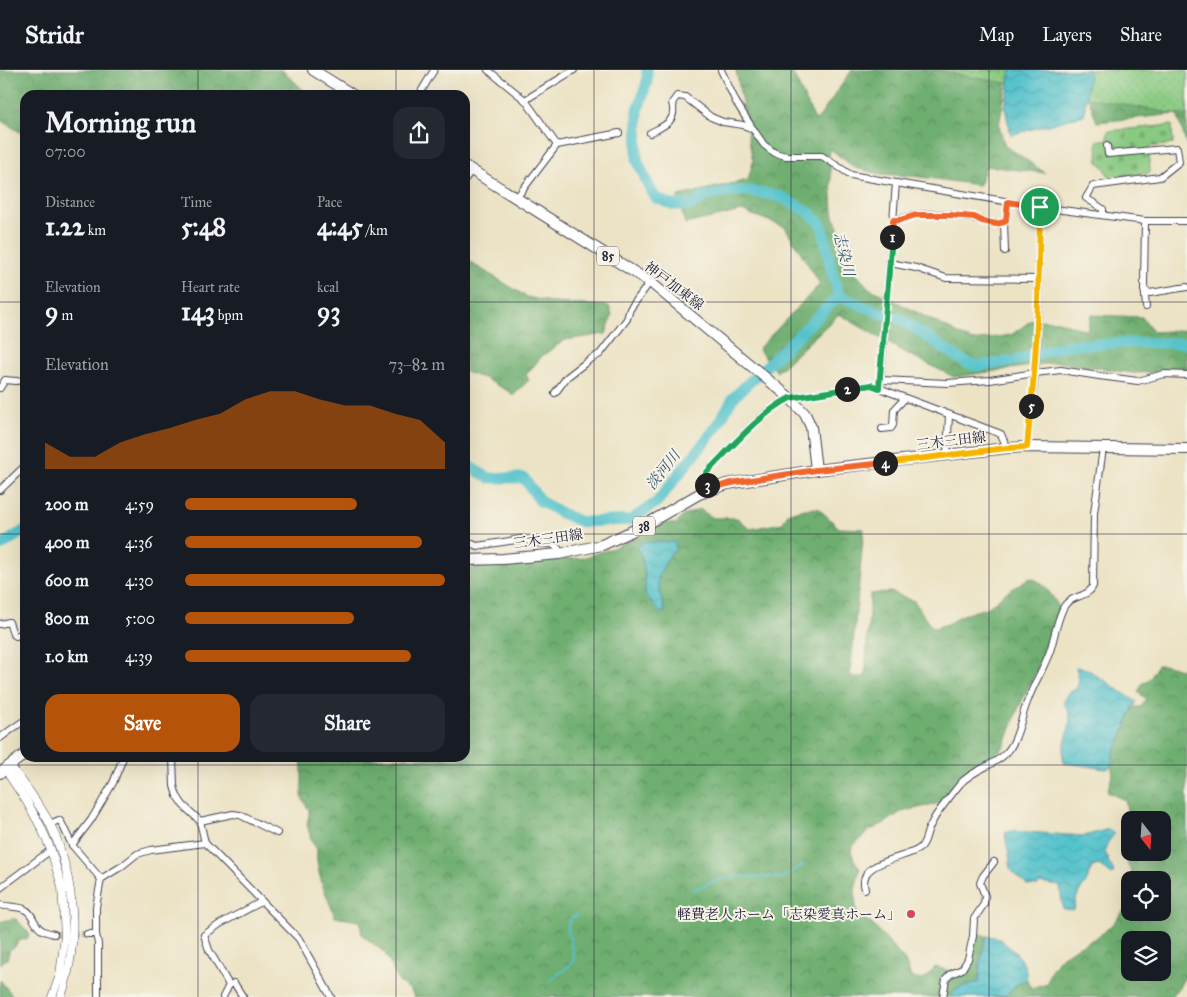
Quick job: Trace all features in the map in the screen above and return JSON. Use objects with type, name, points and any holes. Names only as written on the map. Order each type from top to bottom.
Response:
[{"type":"main road","points":[[313,70],[345,90]]},
{"type":"main road","name":"神戸加東線","points":[[470,169],[650,282],[772,382],[805,414],[811,427],[816,470]]},
{"type":"main road","name":"三木三田線","points":[[470,560],[559,554],[602,545],[645,526],[708,490],[727,484],[816,470],[1007,448],[1187,449]]},
{"type":"main road","points":[[5,769],[20,758]]},
{"type":"street","points":[[422,90],[434,70]]},
{"type":"street","points":[[488,70],[525,100],[557,145]]},
{"type":"street","points":[[525,100],[574,70]]},
{"type":"street","points":[[721,70],[736,102],[764,146],[775,153],[786,156],[822,156],[850,175],[896,184],[1040,207],[1145,220],[1187,221]]},
{"type":"street","points":[[650,133],[668,123],[673,116],[672,104],[677,96],[685,97],[711,117],[723,122],[743,125],[753,129]]},
{"type":"street","points":[[517,197],[557,145],[619,133]]},
{"type":"street","points":[[1103,214],[1103,209],[1086,198],[1093,186],[1160,177],[1180,162],[1177,148],[1108,154],[1107,146]]},
{"type":"street","points":[[880,384],[896,184]]},
{"type":"street","points":[[1005,251],[1004,222],[1006,220],[1008,202]]},
{"type":"street","points":[[1027,447],[1035,373],[1040,207]]},
{"type":"street","points":[[893,220],[916,215],[950,215],[974,217],[996,224],[1004,222]]},
{"type":"street","points":[[1145,220],[1144,290],[1146,307]]},
{"type":"street","points":[[890,263],[916,268],[946,278],[1039,278]]},
{"type":"street","points":[[555,393],[567,377],[600,354],[650,282]]},
{"type":"street","points":[[1144,290],[1150,293],[1187,287]]},
{"type":"street","points":[[708,490],[704,479],[706,473],[755,424],[782,402],[790,398],[880,384],[990,380],[1061,370],[1138,381],[1164,374],[1187,375]]},
{"type":"street","points":[[0,388],[5,380],[20,381]]},
{"type":"street","points":[[880,384],[905,398],[1001,434],[1007,448]]},
{"type":"street","points":[[882,429],[893,426],[894,410],[905,398]]},
{"type":"street","points":[[946,456],[949,415]]},
{"type":"street","points":[[865,889],[864,880],[870,869],[919,848],[937,814],[961,783],[972,774],[1003,756],[1009,750],[1028,700],[1049,654],[1066,604],[1088,592],[1093,586],[1094,513],[1103,448]]},
{"type":"street","points":[[0,490],[20,471]]},
{"type":"street","points":[[470,543],[477,546],[522,539],[536,543],[552,544],[558,548],[559,554]]},
{"type":"street","points":[[0,624],[9,622],[13,634],[16,636],[20,634]]},
{"type":"street","points":[[0,738],[20,723]]},
{"type":"street","points":[[72,845],[91,820],[113,783],[122,762]]},
{"type":"street","points":[[172,762],[174,786],[177,796],[183,805],[200,821],[206,843],[299,939],[329,996]]},
{"type":"street","points":[[5,769],[30,794],[50,824],[60,847],[70,886],[73,937],[68,978],[61,997]]},
{"type":"street","points":[[5,769],[41,827],[51,850],[62,887],[65,935],[60,975],[52,997]]},
{"type":"street","points":[[200,821],[240,814],[277,833]]},
{"type":"street","points":[[50,824],[59,820],[61,822],[72,845],[101,879]]},
{"type":"street","points":[[98,997],[96,907],[101,879],[137,854],[152,850],[206,843]]},
{"type":"street","points":[[0,888],[51,850]]},
{"type":"street","points":[[943,997],[946,978],[962,969],[968,959],[973,936],[974,919],[984,904],[985,896],[980,883],[994,862]]},
{"type":"street","points":[[229,985],[208,950],[204,935],[220,924],[262,902]]},
{"type":"street","points":[[0,905],[23,908],[33,916],[36,924],[42,930],[54,934]]},
{"type":"street","points":[[87,934],[96,934]]},
{"type":"street","points":[[223,997],[229,985],[234,983],[243,997]]},
{"type":"green space","points":[[0,70],[282,70],[304,90],[20,90],[20,132],[0,120]]},
{"type":"green space","points":[[736,70],[791,70],[816,122],[852,70],[1009,70],[999,125],[1005,146],[1045,173],[986,166],[979,185],[913,176],[881,174],[855,168],[829,148],[833,212],[850,267],[869,288],[972,341],[1011,335],[1032,320],[1059,321],[1087,331],[1091,315],[1142,317],[1154,332],[1187,330],[1187,371],[1133,373],[1058,362],[954,377],[904,352],[839,314],[777,372],[758,349],[820,284],[785,227],[742,211],[685,224],[678,196],[748,180],[753,162]]},
{"type":"green space","points":[[933,70],[1187,70],[1187,116]]},
{"type":"green space","points":[[1092,70],[1187,70],[1187,146],[1177,114],[1097,122],[1089,100]]},
{"type":"green space","points":[[1172,125],[1173,144],[1149,147],[1150,173],[1109,177],[1104,167],[1098,162],[1097,141],[1108,139],[1108,131]]},
{"type":"green space","points":[[470,262],[527,297],[555,303],[609,306],[612,316],[606,334],[565,340],[542,356],[526,375],[529,380],[513,396],[510,392],[484,378],[470,374]]},
{"type":"green space","points":[[818,508],[839,528],[864,529],[850,676],[865,677],[870,594],[891,592],[914,601],[934,628],[948,624],[960,616],[989,607],[1004,594],[1029,578],[1043,585],[1059,607],[1040,663],[1018,709],[1004,747],[985,761],[963,773],[940,803],[901,812],[869,831],[852,847],[851,851],[854,860],[860,868],[855,890],[856,909],[859,915],[874,926],[905,961],[913,978],[922,980],[926,978],[935,967],[963,974],[972,968],[977,933],[986,936],[980,963],[979,982],[959,988],[951,997],[414,997],[411,990],[399,982],[385,953],[362,935],[360,921],[335,917],[322,884],[318,867],[317,849],[312,842],[307,824],[309,810],[302,798],[301,762],[470,762],[470,566],[582,558],[649,533],[664,523],[676,524],[683,516],[699,509],[713,518],[737,518],[750,529],[783,523],[788,513]],"holes":[[[671,553],[659,575],[658,584],[664,612],[645,595],[645,573],[641,555]]]},
{"type":"green space","points":[[1157,665],[1173,666],[1187,674],[1187,973],[1179,987],[1170,997],[992,997],[1007,995],[1019,982],[1027,980],[1031,988],[1047,983],[1050,972],[1062,957],[1103,933],[1121,914],[1121,921],[1171,921],[1171,871],[1130,871],[1127,861],[1171,861],[1171,811],[1127,811],[1125,800],[1107,792],[1113,773],[1111,766],[1115,748],[1133,707],[1141,707],[1146,699],[1138,692],[1143,683],[1151,678]]},
{"type":"green space","points":[[16,919],[29,933],[28,938],[19,941],[14,948],[10,949],[7,959],[0,964],[0,922]]},
{"type":"green space","points":[[0,980],[13,996],[13,997],[0,997]]},
{"type":"water","points":[[1011,70],[1089,70],[1084,115],[1011,135],[1005,108]]},
{"type":"water","points":[[643,542],[675,542],[675,551],[671,553],[659,575],[658,584],[665,612],[660,613],[645,595],[645,573],[641,555],[636,548]]},
{"type":"water","points":[[1076,667],[1087,669],[1137,702],[1115,748],[1111,766],[1107,769],[1064,763],[1063,751],[1070,719],[1063,703],[1067,694],[1077,688],[1079,679]]},
{"type":"water","points":[[1109,829],[1115,834],[1108,843],[1106,856],[1114,871],[1112,875],[1099,865],[1092,867],[1086,883],[1076,899],[1074,910],[1063,909],[1060,886],[1039,883],[1038,886],[1027,885],[1010,869],[1005,833],[1012,831],[1084,836]]},
{"type":"water","points":[[986,936],[997,937],[1015,952],[1025,966],[1027,980],[1019,982],[1007,995],[951,997],[959,988],[979,982],[980,963]]},
{"type":"waterway","name":"志染川","points":[[647,70],[647,82],[638,110],[637,160],[656,198],[673,205],[692,205],[704,197],[731,191],[750,191],[782,197],[810,213],[821,224],[839,296]]},
{"type":"waterway","name":"志染川","points":[[839,296],[901,319],[967,363],[977,366],[1014,361],[1067,345],[1187,343]]},
{"type":"waterway","name":"淡河川","points":[[470,467],[489,478],[524,478],[540,501],[582,522],[631,520],[657,502],[717,426],[733,398],[839,296]]},
{"type":"waterway","name":"淡河川","points":[[0,546],[20,533]]},
{"type":"waterway","points":[[692,890],[735,876],[784,877],[803,865]]},
{"type":"waterway","points":[[549,981],[573,961],[574,956],[568,925],[571,918],[577,915]]},
{"type":"tunnel","points":[[54,934],[87,934]]},
{"type":"place","name":"軽費老人ホーム「志染愛真ホーム」","points":[[911,914]]},
{"type":"route","points":[[1008,202],[1040,207],[1035,373],[1027,447],[816,470],[727,484],[708,490],[704,479],[706,473],[755,424],[782,402],[790,398],[871,385],[879,388],[893,220],[916,215],[950,215],[974,217],[996,224],[1006,220],[1008,202]]}]
